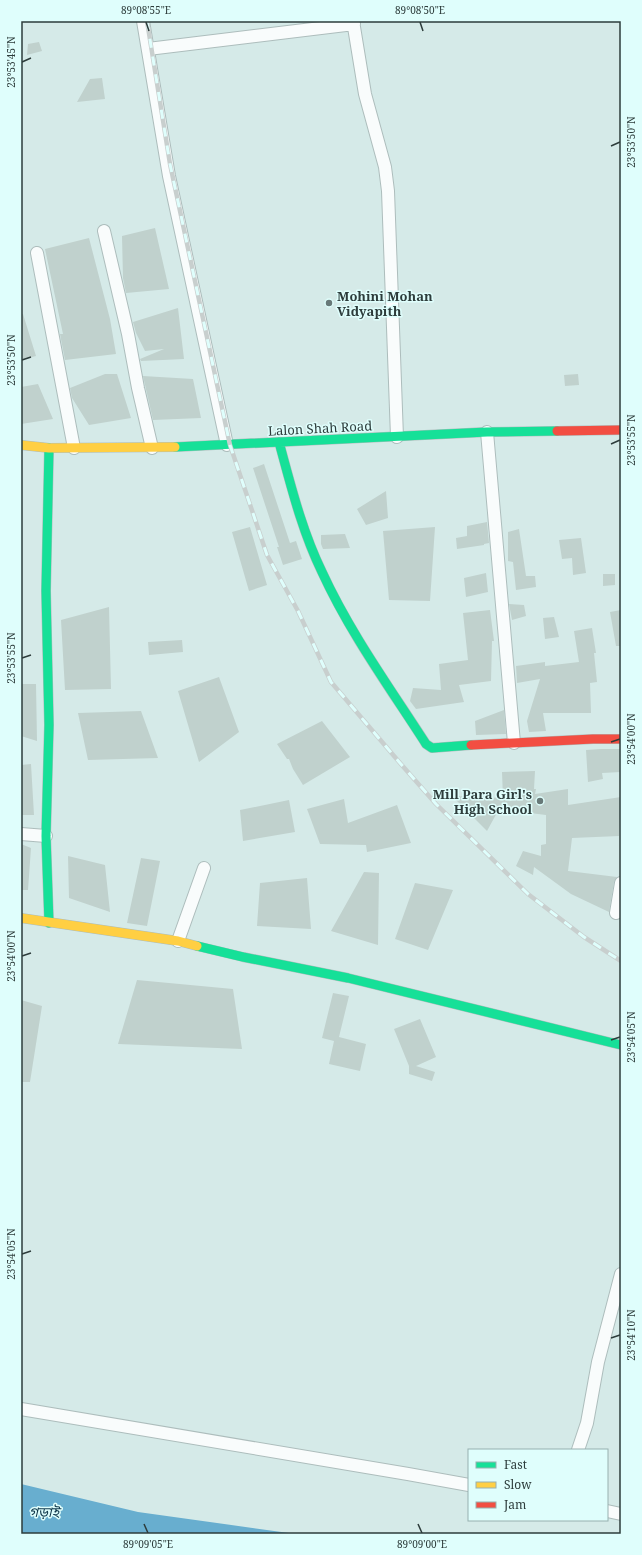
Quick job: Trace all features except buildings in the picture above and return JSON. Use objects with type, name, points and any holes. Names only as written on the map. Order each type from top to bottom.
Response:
[{"type":"street","points":[[143,21],[174,201],[227,445]]},
{"type":"street","points":[[148,49],[354,23],[365,94],[385,167],[388,191],[397,437]]},
{"type":"street","points":[[104,231],[152,448]]},
{"type":"street","points":[[37,253],[74,448]]},
{"type":"street","name":"Lalon Shah Road","points":[[21,445],[49,448],[152,448],[487,432],[621,430]]},
{"type":"street","points":[[487,432],[514,743]]},
{"type":"street","points":[[279,442],[300,517],[321,571],[346,620],[426,744],[432,748],[621,739]]},
{"type":"street","points":[[49,448],[46,591],[49,725],[46,836],[49,923]]},
{"type":"street","points":[[21,834],[46,836]]},
{"type":"street","points":[[178,940],[204,868]]},
{"type":"street","points":[[616,914],[621,883]]},
{"type":"street","points":[[21,918],[178,940],[243,958],[348,978],[621,1045]]},
{"type":"street","points":[[578,1449],[587,1423],[598,1362],[621,1274]]},
{"type":"street","points":[[21,1409],[468,1485]]},
{"type":"street","points":[[608,1511],[621,1514]]},
{"type":"water","name":"গড়াই","points":[[21,1484],[138,1512],[296,1534],[21,1534]]},
{"type":"railway","points":[[147,21],[170,164],[230,445],[267,555],[298,611],[331,682],[436,804],[528,894],[584,937],[621,961]]},
{"type":"traffic: fast","points":[[175,447],[487,432],[557,431]]},
{"type":"traffic: fast","points":[[279,442],[298,508],[315,556],[333,595],[371,660],[426,744],[432,748],[471,745]]},
{"type":"traffic: fast","points":[[49,448],[46,591],[49,725],[46,836],[49,923]]},
{"type":"traffic: fast","points":[[197,946],[243,957],[348,978],[621,1045]]},
{"type":"traffic: slow","points":[[21,445],[49,448],[175,447]]},
{"type":"traffic: slow","points":[[21,918],[178,941],[197,946]]},
{"type":"traffic: jam","points":[[557,431],[621,430]]},
{"type":"traffic: jam","points":[[471,745],[621,739]]},
{"type":"place","name":"Mohini Mohan Vidyapith","points":[[329,303]]},
{"type":"place","name":"Mill Para Girl's High School","points":[[540,801]]}]
